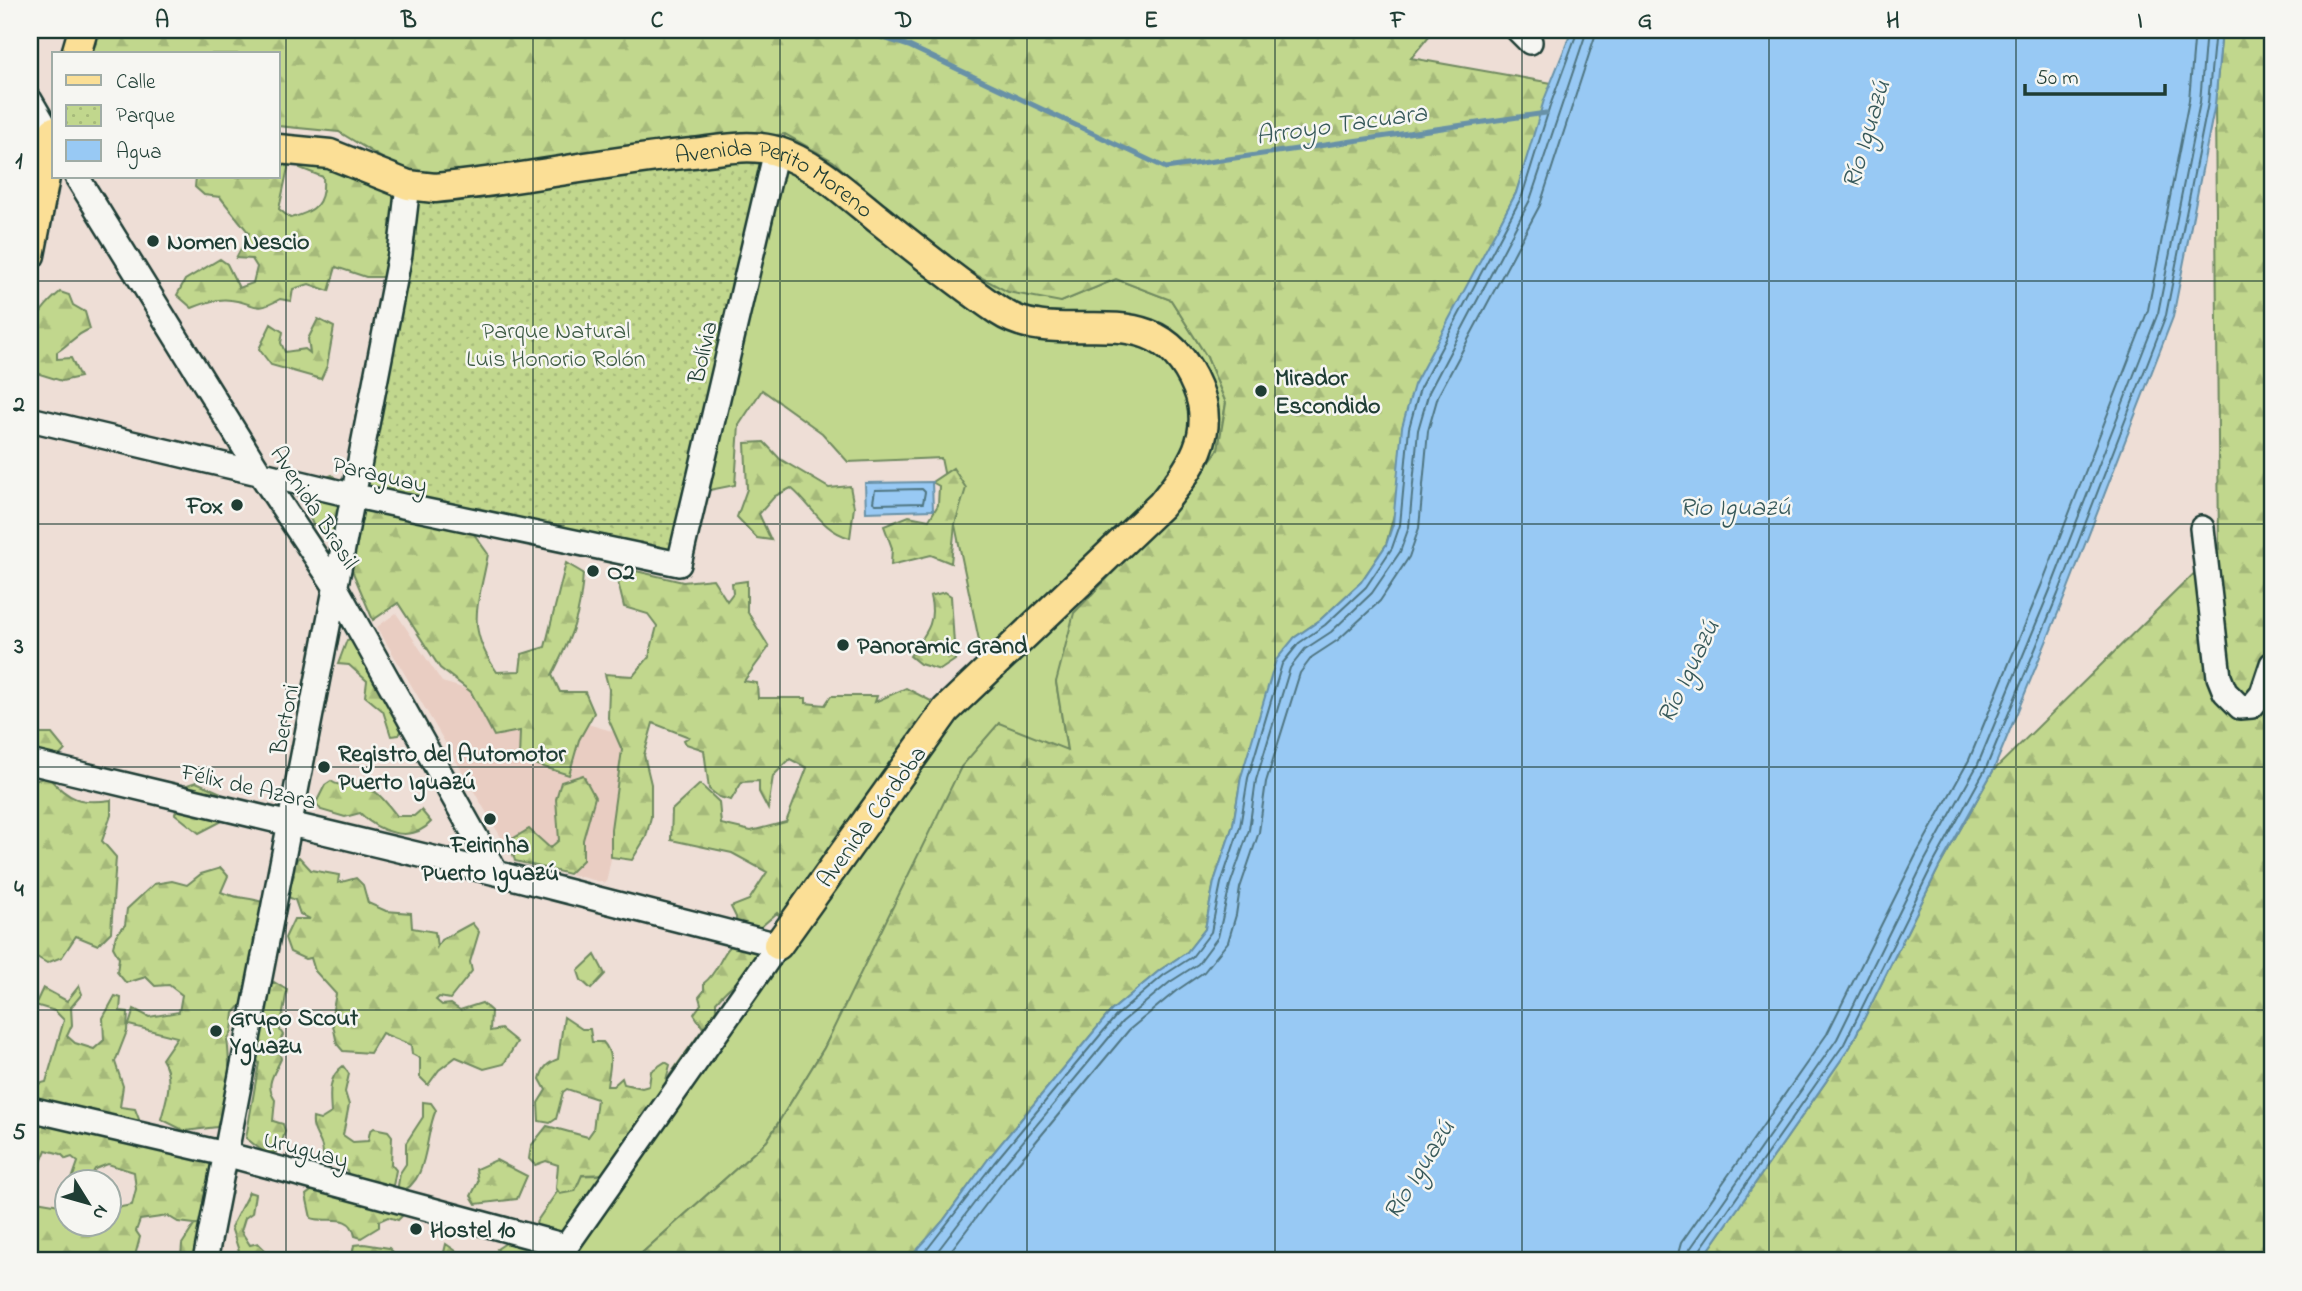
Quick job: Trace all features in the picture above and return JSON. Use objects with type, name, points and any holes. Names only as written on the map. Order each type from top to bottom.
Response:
[{"type":"main road","points":[[77,52],[83,30]]},
{"type":"main road","points":[[30,255],[46,139]]},
{"type":"main road","name":"Avenida Perito Moreno","points":[[280,149],[330,154],[408,185],[435,188],[626,159],[743,148],[776,151],[828,178],[962,286],[1005,315],[1029,323],[1139,330],[1164,341],[1189,369],[1202,400]]},
{"type":"main road","name":"Avenida Córdoba","points":[[778,945],[946,710],[1161,505],[1185,475],[1203,440],[1206,419],[1202,400]]},
{"type":"street","points":[[30,100],[46,139]]},
{"type":"street","name":"Bolívia","points":[[679,564],[776,151]]},
{"type":"street","name":"Avenida Brasil","points":[[78,178],[260,472],[335,586],[496,873]]},
{"type":"street","name":"Bertoni","points":[[205,1261],[291,823],[351,495],[400,254],[408,185]]},
{"type":"street","name":"Paraguay","points":[[30,419],[351,495],[679,564]]},
{"type":"street","points":[[2202,528],[2219,677],[2225,692],[2240,707],[2252,706],[2262,694],[2272,664]]},
{"type":"street","name":"Félix de Azara","points":[[30,762],[496,873],[778,945]]},
{"type":"street","name":"Avenida Córdoba","points":[[561,1254],[778,945]]},
{"type":"street","name":"Uruguay","points":[[30,1109],[225,1154],[561,1254]]},
{"type":"shaded area","points":[[396,613],[442,682],[636,738],[606,883],[515,861],[377,627]]},
{"type":"green space","points":[[102,30],[1434,30],[1411,58],[1552,83],[1516,193],[1439,342],[1386,545],[1361,582],[1320,620],[1294,638],[1241,777],[1233,825],[1214,882],[1205,929],[1187,952],[1160,970],[1111,1011],[989,1158],[943,1221],[911,1259],[633,1261],[767,1141],[824,1048],[961,767],[999,723],[1067,750],[1056,682],[1074,613],[1170,513],[1218,450],[1226,403],[1207,357],[1171,300],[1116,279],[1061,302],[1008,292],[928,249],[833,161],[785,134],[431,181],[407,173],[339,132],[280,126],[280,52],[92,52]]},
{"type":"green space","points":[[2222,30],[2272,30],[2272,1261],[1701,1261],[1850,1047],[1939,867],[1993,771],[2219,549],[2215,104]]},
{"type":"green space","points":[[785,134],[833,161],[896,222],[1061,302],[1116,279],[1171,300],[1207,357],[1226,403],[1218,450],[1170,513],[1056,682],[1067,750],[894,910],[824,1048],[767,1141],[633,1261],[519,1261],[537,1221],[568,1176],[598,1175],[771,934],[901,740],[989,688],[941,458],[848,462],[822,433],[762,390],[739,425],[735,485],[710,490]]},
{"type":"green space","points":[[298,151],[400,188],[383,277],[366,277],[336,267],[329,291],[309,284],[293,289],[291,301],[280,299],[259,307],[239,301],[221,300],[192,308],[177,295],[185,280],[220,259],[227,264],[239,288],[253,283],[257,267],[252,259],[236,258],[249,233],[220,197],[204,195],[195,187],[196,178],[280,178],[280,154],[284,155],[288,168],[279,209],[290,218],[312,210],[322,194],[323,177],[300,168]]},
{"type":"green space","name":"Parque Natural Luis Honorio Rolón","points":[[776,151],[679,564],[351,495],[408,185]]},
{"type":"green space","points":[[60,292],[69,295],[73,305],[85,312],[90,329],[57,352],[57,359],[71,358],[80,377],[62,381],[30,371],[33,327],[42,310]]},
{"type":"green space","points":[[318,319],[334,327],[327,366],[321,379],[271,365],[259,349],[271,324],[283,332],[281,343],[285,352],[305,349],[310,353],[308,339]]},
{"type":"green space","points":[[764,442],[780,459],[829,488],[850,486],[854,507],[850,538],[825,524],[791,488],[775,496],[759,514],[771,540],[757,538],[737,517],[747,489],[745,443]]},
{"type":"green space","points":[[953,468],[966,488],[955,524],[951,563],[931,555],[891,565],[892,548],[884,526],[909,516],[929,520],[938,505],[939,486],[932,482]]},
{"type":"green space","points":[[332,475],[351,495],[464,520],[488,554],[478,602],[477,628],[480,641],[497,672],[520,671],[522,654],[545,647],[566,563],[583,573],[574,626],[552,675],[560,692],[585,692],[594,713],[579,740],[569,775],[519,759],[520,731],[494,736],[471,692],[440,668],[398,603],[373,620],[351,568],[351,501],[337,535],[313,525],[305,506],[308,485]]},
{"type":"green space","points":[[636,571],[683,582],[713,579],[727,601],[733,593],[732,583],[747,581],[747,611],[769,647],[744,681],[757,683],[758,698],[806,698],[806,703],[825,705],[831,696],[877,696],[875,702],[906,688],[931,701],[934,710],[787,924],[777,913],[748,938],[758,952],[758,974],[739,981],[725,992],[716,1002],[716,1010],[703,1028],[694,1014],[701,1004],[699,997],[704,991],[704,983],[737,940],[736,917],[731,907],[749,900],[767,872],[732,853],[671,840],[672,810],[700,784],[719,802],[721,824],[751,831],[786,822],[807,768],[790,759],[773,776],[768,809],[759,792],[759,781],[742,782],[731,800],[719,797],[709,789],[704,750],[686,744],[684,740],[689,737],[653,723],[644,755],[651,784],[651,817],[646,837],[632,860],[611,857],[611,829],[622,750],[608,718],[609,689],[605,674],[633,676],[649,657],[657,626],[648,614],[624,607],[618,582]]},
{"type":"green space","points":[[945,592],[951,596],[955,660],[940,670],[920,664],[910,656],[931,621],[930,596]]},
{"type":"green space","points":[[357,637],[371,660],[367,668],[407,721],[399,735],[391,736],[383,711],[365,696],[367,681],[349,665],[338,664],[347,640]]},
{"type":"green space","points":[[30,734],[52,734],[65,750],[50,766],[30,770]]},
{"type":"green space","points":[[583,775],[595,797],[583,840],[583,860],[569,874],[515,861],[509,841],[529,829],[550,848],[559,840],[556,799],[561,782]]},
{"type":"green space","points":[[48,777],[62,791],[76,799],[111,800],[111,815],[102,841],[116,857],[111,932],[98,945],[76,936],[62,957],[47,963],[30,953],[30,782]]},
{"type":"green space","points":[[331,781],[364,786],[382,798],[397,816],[414,816],[421,810],[431,822],[414,833],[404,834],[376,826],[360,813],[345,817],[321,810],[316,803],[325,785]]},
{"type":"green space","points":[[196,782],[219,792],[229,808],[226,819],[199,833],[175,814],[184,786]]},
{"type":"green space","points":[[299,857],[311,870],[339,875],[338,883],[356,878],[363,885],[368,903],[386,911],[411,913],[412,928],[435,932],[437,947],[441,940],[472,923],[479,932],[470,962],[472,971],[450,999],[439,997],[436,1000],[442,1005],[451,1004],[460,1010],[482,1003],[491,1011],[490,1031],[501,1029],[517,1042],[504,1064],[484,1069],[456,1057],[439,1070],[428,1085],[420,1077],[420,1058],[412,1054],[411,1045],[382,1033],[370,1053],[343,1051],[337,1044],[333,1025],[330,1024],[336,994],[315,971],[311,958],[305,959],[290,952],[285,938],[294,919],[310,919],[300,914],[295,900],[286,896],[294,875],[291,868]]},
{"type":"green space","points":[[221,868],[228,876],[221,892],[265,903],[254,936],[264,956],[259,985],[234,1013],[232,1031],[227,1041],[232,1081],[220,1121],[217,1127],[185,1131],[161,1119],[169,1081],[162,1059],[177,1037],[129,1025],[134,1009],[149,1017],[179,1012],[182,995],[169,985],[155,986],[146,977],[126,983],[117,972],[119,958],[113,947],[116,935],[125,925],[127,909],[154,884],[172,881],[187,885],[201,874]]},
{"type":"green space","points":[[595,955],[605,974],[591,989],[581,980],[578,971]]},
{"type":"green space","points":[[274,982],[287,990],[280,1030],[283,1035],[278,1044],[281,1059],[270,1084],[275,1100],[273,1121],[283,1124],[285,1131],[280,1151],[266,1154],[246,1138],[259,1063],[255,1057],[264,989]]},
{"type":"green space","points":[[79,986],[82,994],[71,1007],[72,1025],[67,1036],[75,1043],[94,1049],[104,1040],[103,1018],[115,996],[121,998],[120,1011],[128,1012],[127,1031],[115,1062],[123,1086],[120,1107],[135,1109],[140,1122],[130,1124],[30,1100],[30,1086],[46,1082],[64,1020],[55,1011],[35,1005],[43,988],[67,1001]]},
{"type":"green space","points":[[564,1017],[582,1029],[590,1029],[592,1042],[603,1042],[607,1047],[610,1063],[607,1086],[613,1086],[622,1078],[624,1084],[642,1088],[649,1086],[651,1071],[665,1062],[670,1065],[666,1080],[667,1091],[633,1131],[635,1138],[607,1174],[582,1175],[575,1191],[560,1194],[556,1188],[558,1165],[546,1161],[535,1165],[529,1159],[531,1146],[547,1126],[588,1137],[593,1130],[597,1099],[567,1089],[563,1092],[556,1119],[550,1123],[539,1121],[538,1103],[546,1090],[540,1079],[546,1066],[558,1059]]},
{"type":"green space","points":[[343,1066],[349,1074],[345,1092],[349,1105],[343,1135],[353,1142],[368,1141],[370,1131],[374,1128],[388,1131],[392,1136],[391,1164],[396,1170],[393,1186],[382,1190],[352,1180],[345,1168],[323,1157],[313,1118],[320,1120],[331,1113],[332,1081]]},
{"type":"green space","points":[[423,1102],[431,1103],[436,1110],[421,1169],[408,1188],[398,1193],[409,1209],[398,1220],[388,1217],[379,1221],[379,1227],[361,1238],[355,1236],[353,1228],[343,1221],[311,1218],[306,1195],[319,1185],[397,1192],[400,1173],[406,1164],[406,1143],[423,1117]]},
{"type":"green space","points":[[30,1120],[192,1138],[214,1165],[204,1190],[208,1202],[201,1223],[197,1224],[205,1230],[198,1261],[166,1261],[181,1257],[182,1244],[195,1224],[178,1222],[168,1216],[140,1220],[136,1231],[140,1237],[136,1252],[139,1261],[99,1261],[83,1253],[34,1251],[30,1247],[30,1200],[52,1204],[52,1238],[122,1238],[122,1207],[132,1205],[136,1189],[134,1172],[108,1164],[98,1168],[76,1168],[78,1162],[72,1157],[66,1159],[61,1154],[46,1150],[38,1169],[30,1177]]},
{"type":"green space","points":[[496,1160],[527,1176],[517,1199],[476,1204],[471,1196],[478,1182],[476,1169]]},
{"type":"green space","points":[[249,1192],[255,1194],[252,1213],[245,1218],[241,1231],[250,1245],[258,1243],[265,1250],[264,1256],[249,1258],[240,1254],[231,1227]]},
{"type":"green space","points":[[512,1239],[537,1249],[537,1261],[506,1261],[497,1249]]},
{"type":"green space","points":[[446,1244],[462,1255],[459,1261],[442,1261]]},
{"type":"green space","points":[[354,1245],[389,1248],[398,1257],[397,1261],[351,1261]]},
{"type":"green space","points":[[327,1254],[340,1261],[295,1261],[297,1255]]},
{"type":"water","name":"Rio Iguazú","points":[[1572,30],[2222,30],[2215,104],[2173,317],[2065,596],[1993,771],[1939,867],[1850,1047],[1701,1261],[907,1261],[943,1221],[989,1158],[1111,1011],[1160,970],[1187,952],[1205,929],[1214,882],[1233,825],[1241,777],[1276,660],[1294,638],[1320,620],[1361,582],[1386,545],[1393,524],[1402,427],[1414,385],[1516,193],[1544,100]]},
{"type":"water","points":[[932,482],[933,510],[866,512],[865,483]]},
{"type":"waterway","name":"Arroyo Tacuara","points":[[859,30],[909,46],[1166,168],[1546,113]]},
{"type":"place","name":"Nomen Nescio","points":[[153,241]]},
{"type":"place","name":"Mirador Escondido","points":[[1261,391]]},
{"type":"place","name":"Fox","points":[[237,505]]},
{"type":"place","name":"O2","points":[[593,571]]},
{"type":"place","name":"Panoramic Grand","points":[[843,645]]},
{"type":"place","name":"Registro del Automotor Puerto Iguazú","points":[[324,767]]},
{"type":"place","name":"Feirinha Puerto Iguazú","points":[[490,819]]},
{"type":"place","name":"Grupo Scout Yguazu","points":[[216,1031]]},
{"type":"place","name":"Hostel 10","points":[[416,1229]]},
{"type":"water label","name":"Río Iguazú","points":[[1865,134]]},
{"type":"water label","name":"Río Iguazú","points":[[1687,671]]},
{"type":"water label","name":"Río Iguazú","points":[[1418,1169]]}]
